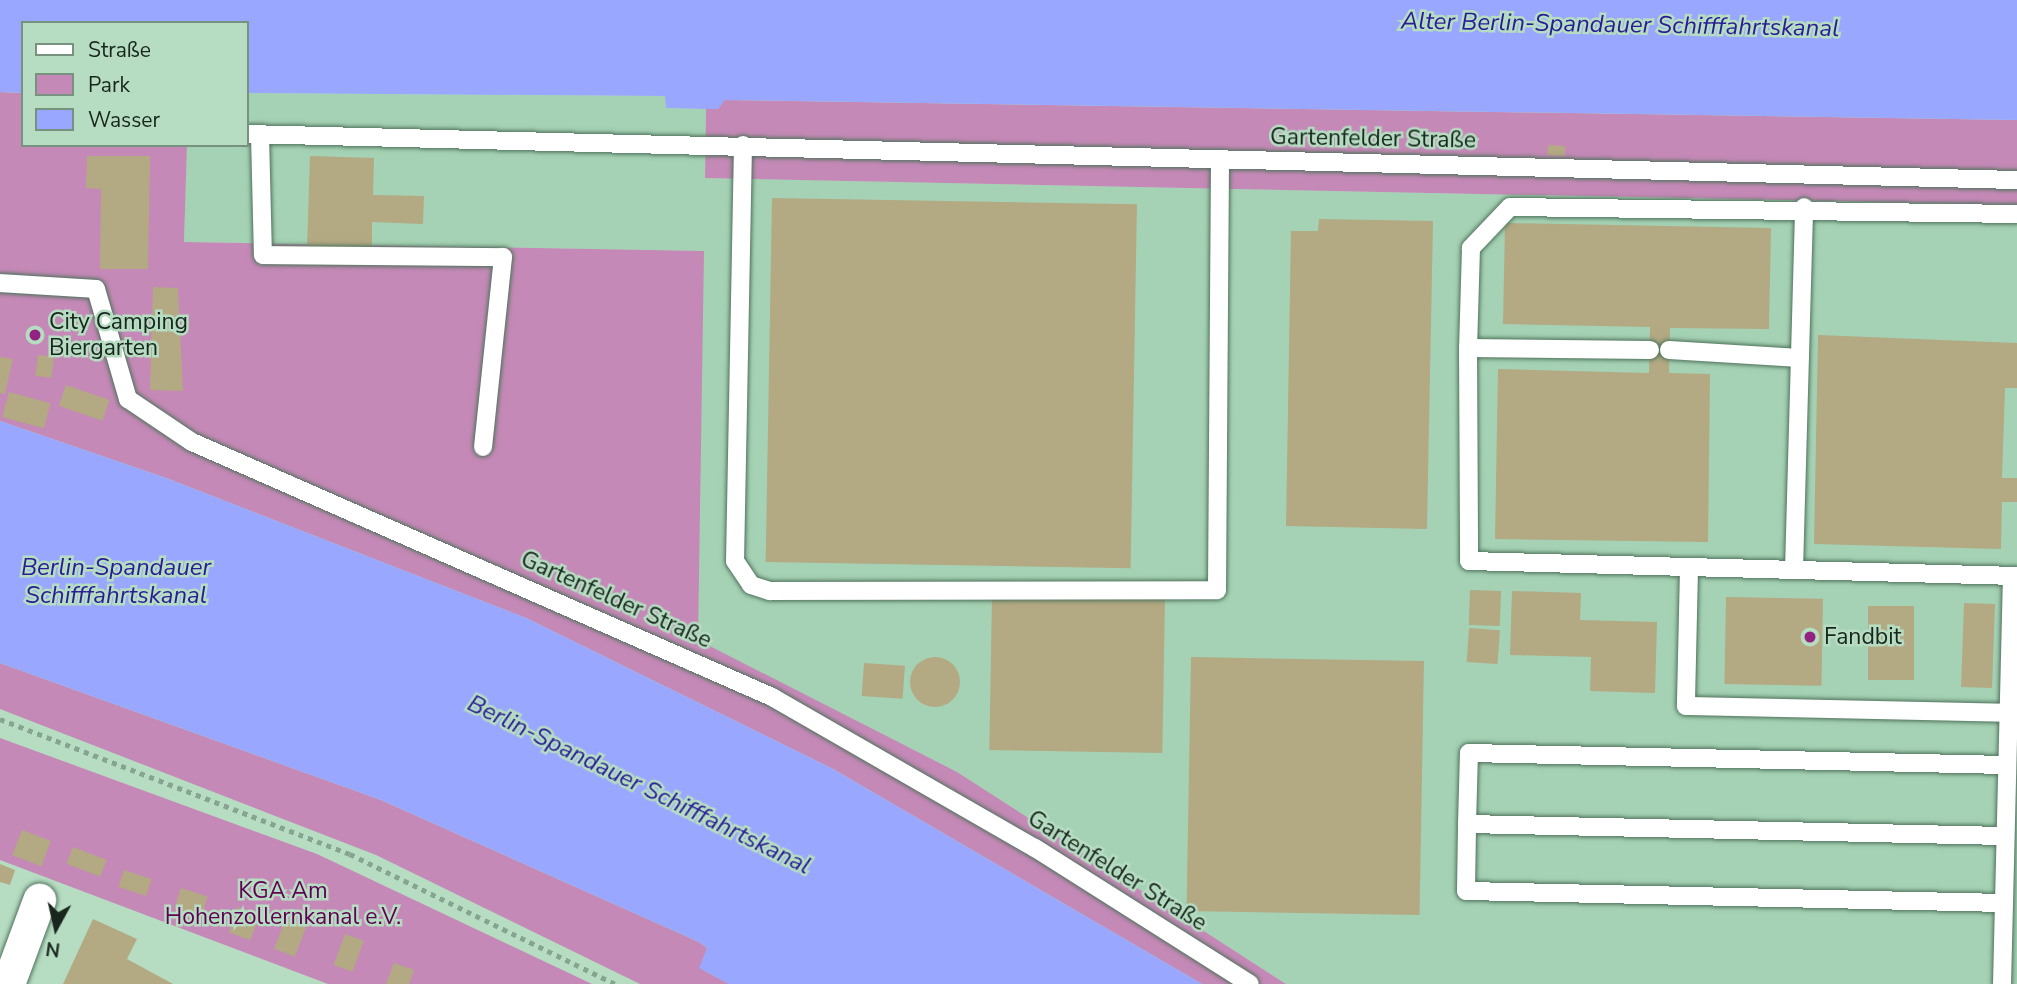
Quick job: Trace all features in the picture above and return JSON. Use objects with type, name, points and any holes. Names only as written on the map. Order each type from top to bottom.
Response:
[{"type":"street","points":[[8,984],[39,900]]},
{"type":"lane","name":"Gartenfelder Straße","points":[[253,134],[2017,180]]},
{"type":"lane","points":[[253,134],[263,255],[503,257],[483,447]]},
{"type":"lane","points":[[735,145],[736,561],[751,584],[770,591],[1216,590],[1220,159]]},
{"type":"lane","points":[[2017,214],[1804,207],[1510,207],[1471,248],[1468,348],[1469,561],[2014,576],[2004,903],[2010,945],[2017,959]]},
{"type":"lane","points":[[1794,570],[1804,207]]},
{"type":"lane","name":"Gartenfelder Straße","points":[[0,283],[96,289],[128,399],[192,442],[772,697],[1047,855],[1250,984]]},
{"type":"lane","points":[[1468,348],[1650,349]]},
{"type":"lane","points":[[1669,350],[1800,358]]},
{"type":"lane","points":[[1689,569],[1686,706],[2008,713]]},
{"type":"lane","points":[[2004,903],[1466,891],[1467,824],[1469,753],[2007,765]]},
{"type":"lane","points":[[1467,824],[2005,836]]},
{"type":"lane","points":[[2002,984],[2010,945]]},
{"type":"path","points":[[0,719],[350,854],[615,984]]},
{"type":"shaded area","points":[[248,93],[666,96],[666,108],[706,109],[705,178],[2017,205],[2017,984],[1286,984],[957,773],[697,640],[703,251],[184,242],[187,147],[248,147]]},
{"type":"green space","points":[[0,92],[21,93],[21,147],[187,147],[184,242],[704,251],[698,640],[957,772],[1286,984],[1202,984],[833,769],[526,618],[166,478],[0,421]]},
{"type":"green space","points":[[724,100],[2017,120],[2017,205],[705,178],[706,109],[718,109]]},
{"type":"green space","points":[[0,663],[381,800],[699,942],[707,948],[700,968],[729,984],[640,984],[376,855],[0,709]]},
{"type":"green space","name":"KGA Am Hohenzollernkanal e.V.","points":[[0,738],[317,854],[592,984],[328,984],[0,860]]},
{"type":"water","name":"Alter Berlin-Spandauer Schifffahrtskanal","points":[[0,0],[2017,0],[2017,120],[725,100],[718,109],[706,109],[666,108],[665,96],[248,93],[248,21],[21,21],[21,93],[0,92]]},
{"type":"water","name":"Berlin-Spandauer Schifffahrtskanal","points":[[0,421],[166,478],[526,618],[833,769],[1202,984],[729,984],[699,968],[707,948],[699,942],[381,800],[0,663]]},
{"type":"building","points":[[1548,145],[1565,146],[1564,156],[1547,155]]},
{"type":"building","points":[[87,156],[150,156],[148,269],[100,269],[101,189],[86,188]]},
{"type":"building","points":[[310,156],[374,158],[373,195],[424,196],[423,224],[372,222],[372,252],[307,250]]},
{"type":"building","points":[[772,198],[1137,204],[1131,568],[766,562]]},
{"type":"building","points":[[1319,219],[1433,221],[1427,529],[1286,526],[1291,231],[1318,231]]},
{"type":"building","points":[[1505,223],[1771,228],[1769,329],[1670,328],[1669,373],[1710,374],[1708,542],[1495,539],[1498,369],[1649,373],[1650,327],[1503,324]]},
{"type":"building","points":[[153,287],[178,288],[183,391],[150,390]]},
{"type":"building","points":[[1818,335],[2017,343],[2017,388],[2005,388],[2002,478],[2017,478],[2017,502],[2002,502],[2001,549],[1814,544]]},
{"type":"building","points":[[38,355],[54,357],[51,378],[35,376]]},
{"type":"building","points":[[0,357],[13,359],[5,394],[0,393]]},
{"type":"building","points":[[66,385],[109,400],[102,421],[59,406]]},
{"type":"building","points":[[9,392],[51,403],[44,428],[2,417]]},
{"type":"building","points":[[1470,590],[1501,591],[1500,626],[1469,625]]},
{"type":"building","points":[[1512,591],[1581,593],[1580,620],[1657,622],[1655,693],[1590,691],[1591,657],[1510,655]]},
{"type":"building","points":[[992,596],[1165,599],[1162,753],[989,750]]},
{"type":"building","points":[[1726,597],[1823,599],[1821,686],[1724,684]]},
{"type":"building","points":[[1964,603],[1995,604],[1992,688],[1961,687]]},
{"type":"building","points":[[1868,606],[1914,606],[1914,680],[1868,680]]},
{"type":"building","points":[[1469,628],[1500,630],[1498,664],[1467,662]]},
{"type":"building","points":[[935,657],[953,664],[960,682],[953,700],[935,707],[917,700],[910,682],[917,664]]},
{"type":"building","points":[[1191,657],[1424,661],[1420,915],[1187,911]]},
{"type":"building","points":[[864,663],[905,666],[903,699],[862,696]]},
{"type":"building","points":[[22,830],[51,841],[41,866],[12,855]]},
{"type":"building","points":[[73,847],[107,860],[100,877],[67,864]]},
{"type":"building","points":[[0,864],[15,870],[10,885],[0,882]]},
{"type":"building","points":[[124,870],[152,879],[146,896],[118,887]]},
{"type":"building","points":[[181,888],[208,897],[201,918],[174,909]]},
{"type":"building","points":[[238,907],[260,915],[250,940],[229,932]]},
{"type":"building","points":[[286,918],[307,926],[295,957],[274,949]]},
{"type":"building","points":[[93,919],[137,939],[127,959],[173,984],[63,984]]},
{"type":"building","points":[[345,934],[364,941],[353,972],[334,965]]},
{"type":"building","points":[[394,963],[414,970],[409,984],[386,984]]},
{"type":"place","name":"City Camping Biergarten","points":[[35,335]]},
{"type":"place","name":"Fandbit","points":[[1810,637]]}]
